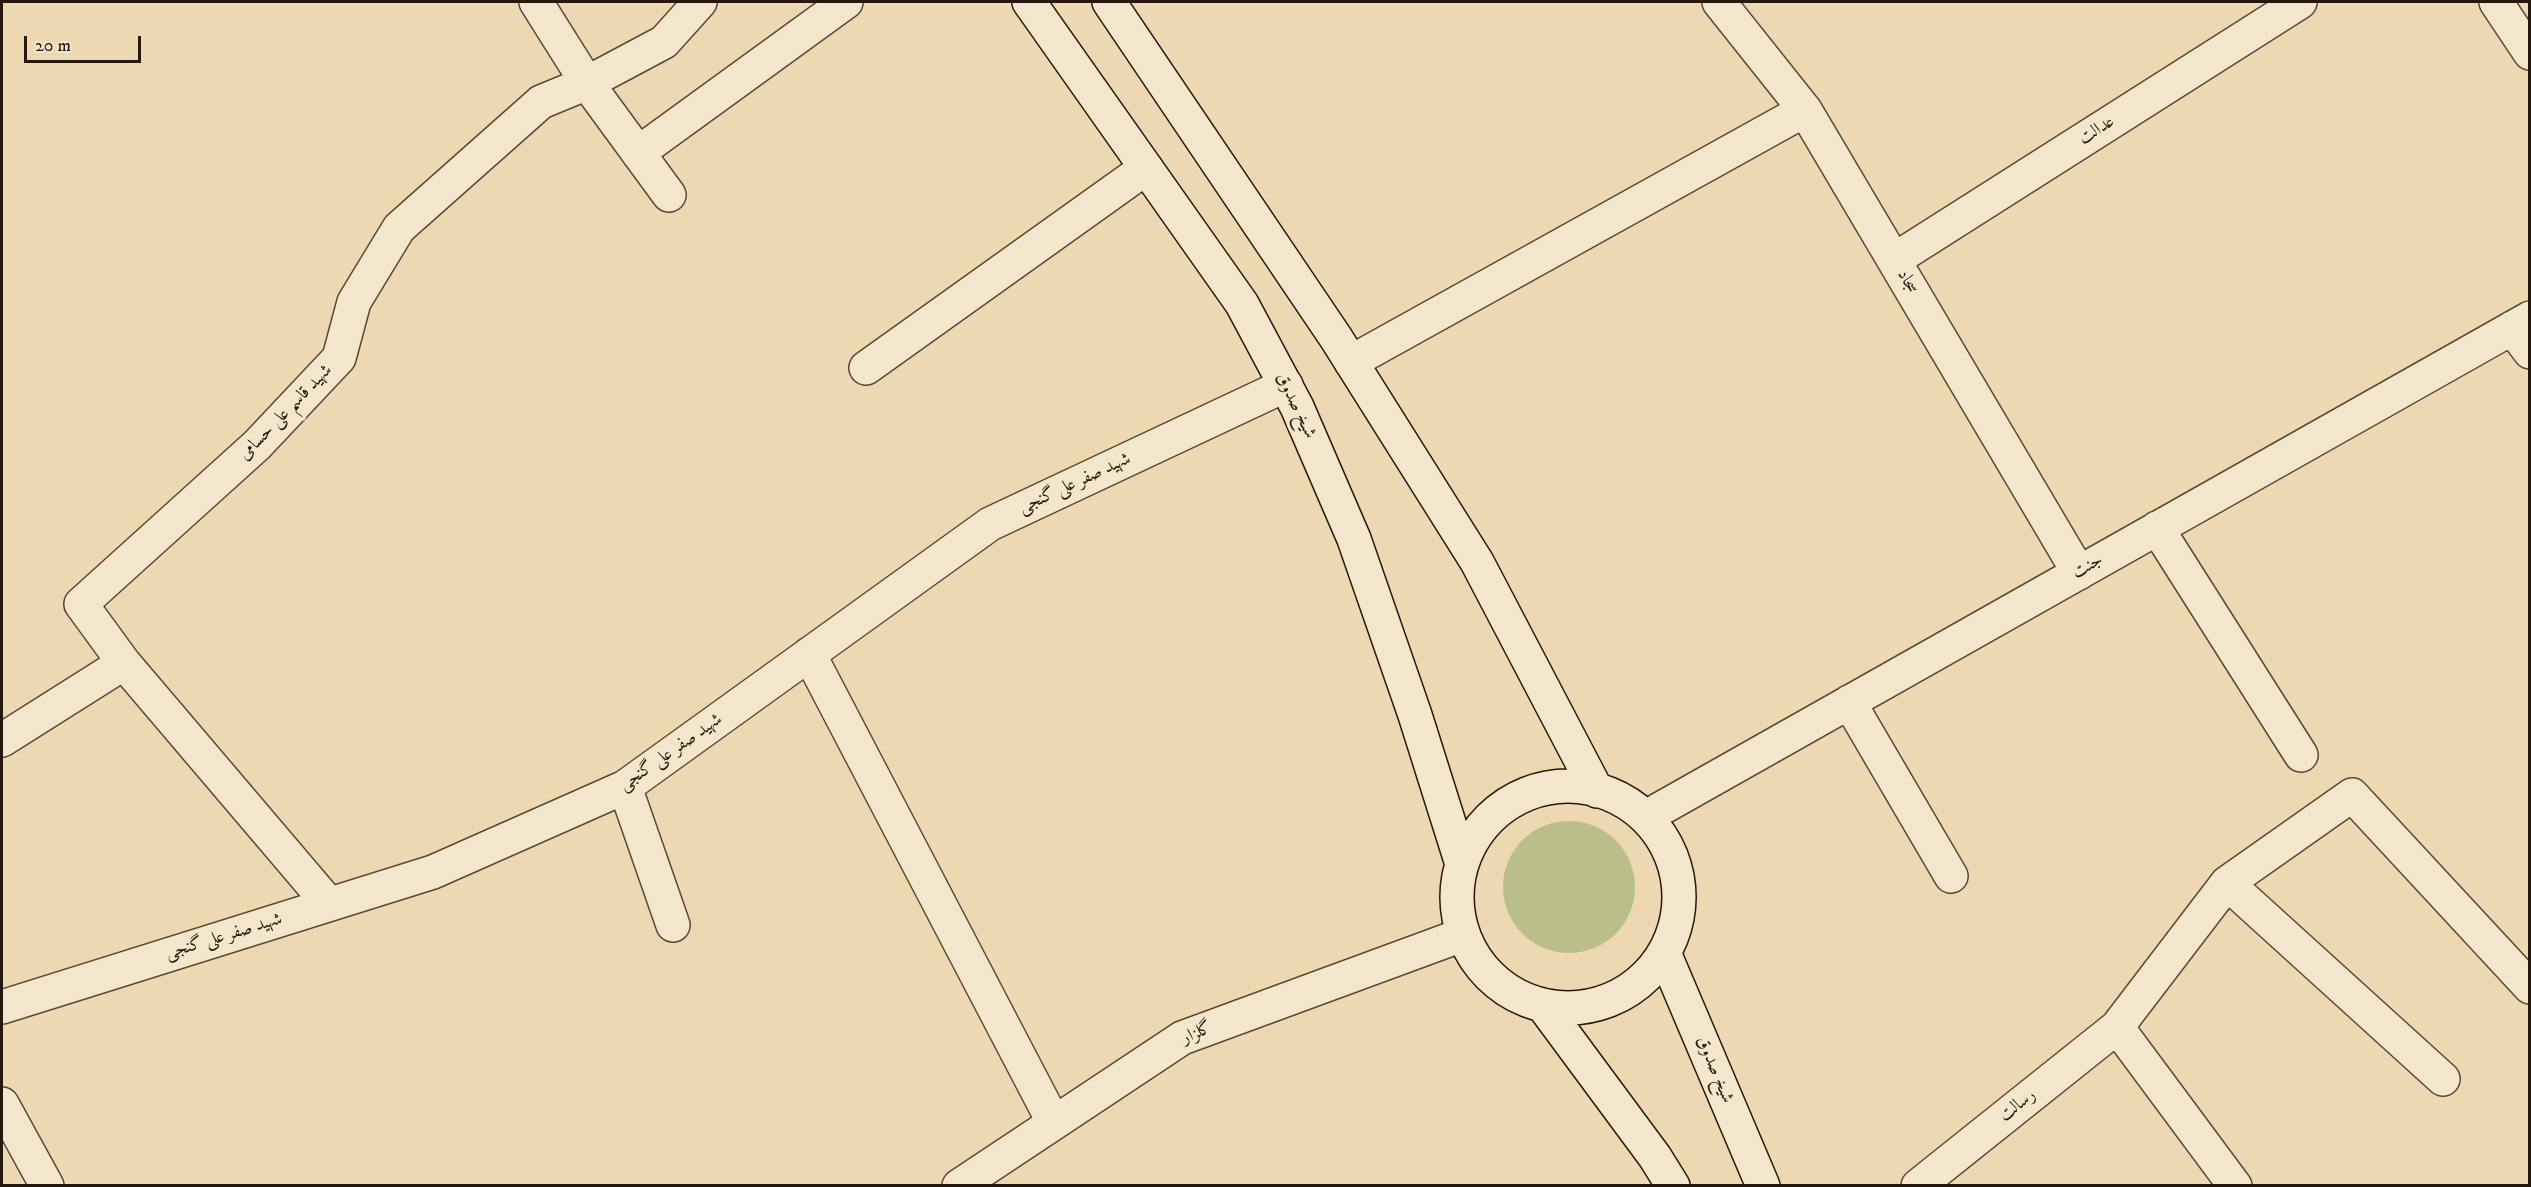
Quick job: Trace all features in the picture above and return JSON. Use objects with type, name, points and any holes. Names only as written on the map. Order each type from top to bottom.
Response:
[{"type":"street","points":[[536,2],[587,83],[669,195]]},
{"type":"street","name":"شهید قاسم علی حسامی","points":[[124,663],[81,604],[257,445],[339,358],[354,302],[399,228],[541,102],[587,83],[664,42],[700,2]]},
{"type":"street","points":[[638,153],[846,2]]},
{"type":"street","name":"شیخ صدوق","points":[[1029,2],[1242,304],[1286,385],[1354,539],[1415,715],[1461,861]]},
{"type":"street","points":[[1109,2],[1350,362],[1477,562],[1597,791]]},
{"type":"street","name":"سجاد","points":[[1719,2],[1805,110],[2079,573]]},
{"type":"street","name":"عدالت","points":[[1894,260],[2300,2]]},
{"type":"street","points":[[2496,2],[2529,53]]},
{"type":"street","points":[[1350,362],[1805,110]]},
{"type":"street","points":[[866,368],[1146,168]]},
{"type":"street","name":"جنت","points":[[1646,817],[2157,528],[2524,333]]},
{"type":"street","name":"شهید صفر علی گنجی","points":[[2,1006],[433,872],[624,788],[990,524],[1286,385]]},
{"type":"street","points":[[2157,528],[2301,755]]},
{"type":"street","points":[[809,654],[1054,1123]]},
{"type":"street","points":[[2,740],[124,663],[329,904]]},
{"type":"street","points":[[1849,702],[1952,876]]},
{"type":"street","points":[[1579,786],[1616,795],[1646,817],[1669,847],[1680,883],[1678,920],[1665,955],[1642,982],[1613,1000],[1579,1009],[1544,1007],[1509,993],[1480,968],[1462,935],[1455,898],[1461,861],[1479,828],[1507,803],[1541,788],[1579,786]]},
{"type":"street","points":[[624,788],[673,925]]},
{"type":"street","name":"رسالت","points":[[1918,1185],[2117,1027],[2228,883],[2352,795],[2529,987]]},
{"type":"street","points":[[2228,883],[2443,1079]]},
{"type":"street","name":"گلزار","points":[[959,1185],[1182,1038],[1462,935]]},
{"type":"street","name":"شیخ صدوق","points":[[1665,955],[1763,1185]]},
{"type":"street","points":[[1544,1007],[1655,1157],[1672,1185]]},
{"type":"street","points":[[2117,1027],[2235,1185]]},
{"type":"street","points":[[2,1104],[47,1185]]},
{"type":"green space","points":[[1569,821],[1594,826],[1616,840],[1630,862],[1635,887],[1630,912],[1616,934],[1594,948],[1569,953],[1544,948],[1522,934],[1508,912],[1503,887],[1508,862],[1522,840],[1544,826]]}]
